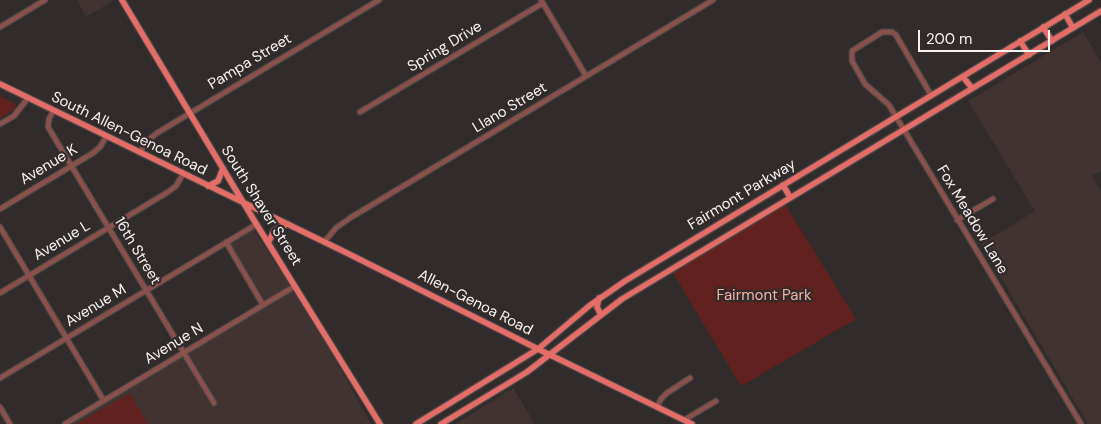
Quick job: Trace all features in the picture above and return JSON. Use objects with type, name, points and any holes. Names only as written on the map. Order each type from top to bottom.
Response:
[{"type":"main road","name":"South Shaver Street","points":[[122,0],[222,168],[380,424]]},
{"type":"main road","name":"Fairmont Parkway","points":[[416,424],[538,349],[599,298],[1089,0]]},
{"type":"main road","name":"Fairmont Parkway","points":[[441,424],[527,372],[622,299],[1101,11]]},
{"type":"main road","points":[[1065,14],[1073,28]]},
{"type":"main road","points":[[1043,27],[1052,41]]},
{"type":"main road","points":[[1020,41],[1029,55]]},
{"type":"main road","points":[[963,76],[972,88]]},
{"type":"main road","name":"South Allen-Genoa Road","points":[[0,84],[246,205]]},
{"type":"main road","points":[[208,186],[218,181],[222,168]]},
{"type":"main road","points":[[783,185],[790,197]]},
{"type":"main road","name":"Allen-Genoa Road","points":[[246,205],[692,424]]},
{"type":"main road","points":[[268,243],[274,231],[287,224]]},
{"type":"main road","points":[[716,226],[723,237]]},
{"type":"main road","points":[[599,298],[597,307],[602,314]]},
{"type":"main road","points":[[478,386],[486,397]]},
{"type":"street","points":[[0,27],[45,0]]},
{"type":"street","name":"Pampa Street","points":[[140,153],[150,138],[378,0]]},
{"type":"street","name":"Llano Street","points":[[324,242],[336,228],[350,218],[712,0]]},
{"type":"street","points":[[542,1],[586,76]]},
{"type":"street","name":"Spring Drive","points":[[360,112],[542,1]]},
{"type":"street","name":"Fox Meadow Lane","points":[[931,95],[894,34],[885,31],[852,51],[852,62],[865,84],[886,101],[896,116],[902,129],[1081,424]]},
{"type":"street","points":[[0,124],[14,116],[28,98]]},
{"type":"street","name":"16th Street","points":[[53,111],[48,127],[214,404]]},
{"type":"street","name":"Avenue K","points":[[0,209],[100,147],[106,137]]},
{"type":"street","name":"Avenue L","points":[[0,293],[168,192],[176,186],[183,174]]},
{"type":"street","points":[[957,220],[993,198]]},
{"type":"street","name":"Avenue M","points":[[0,378],[257,224]]},
{"type":"street","points":[[0,227],[104,401]]},
{"type":"street","points":[[226,242],[263,305]]},
{"type":"street","name":"Avenue N","points":[[65,424],[295,286]]},
{"type":"street","points":[[657,407],[667,393],[690,378]]},
{"type":"street","points":[[684,420],[716,401]]},
{"type":"street","points":[[0,407],[10,424]]},
{"type":"shaded area","points":[[77,0],[113,0],[113,1],[86,17]]},
{"type":"shaded area","points":[[1083,32],[1101,62],[1101,171],[1092,176],[1101,191],[1101,424],[1088,424],[981,244],[1035,211],[968,101]]},
{"type":"shaded area","points":[[253,228],[290,286],[264,302],[229,243]]},
{"type":"shaded area","points":[[293,289],[371,424],[69,424],[182,357],[184,357],[212,396],[188,355],[189,352]]},
{"type":"shaded area","points":[[513,388],[535,424],[455,424]]},
{"type":"green space","points":[[0,96],[15,104],[16,109],[0,118]]},
{"type":"green space","name":"Fairmont Park","points":[[785,204],[856,319],[741,386],[673,273]]},
{"type":"green space","points":[[130,393],[148,424],[77,424]]}]
